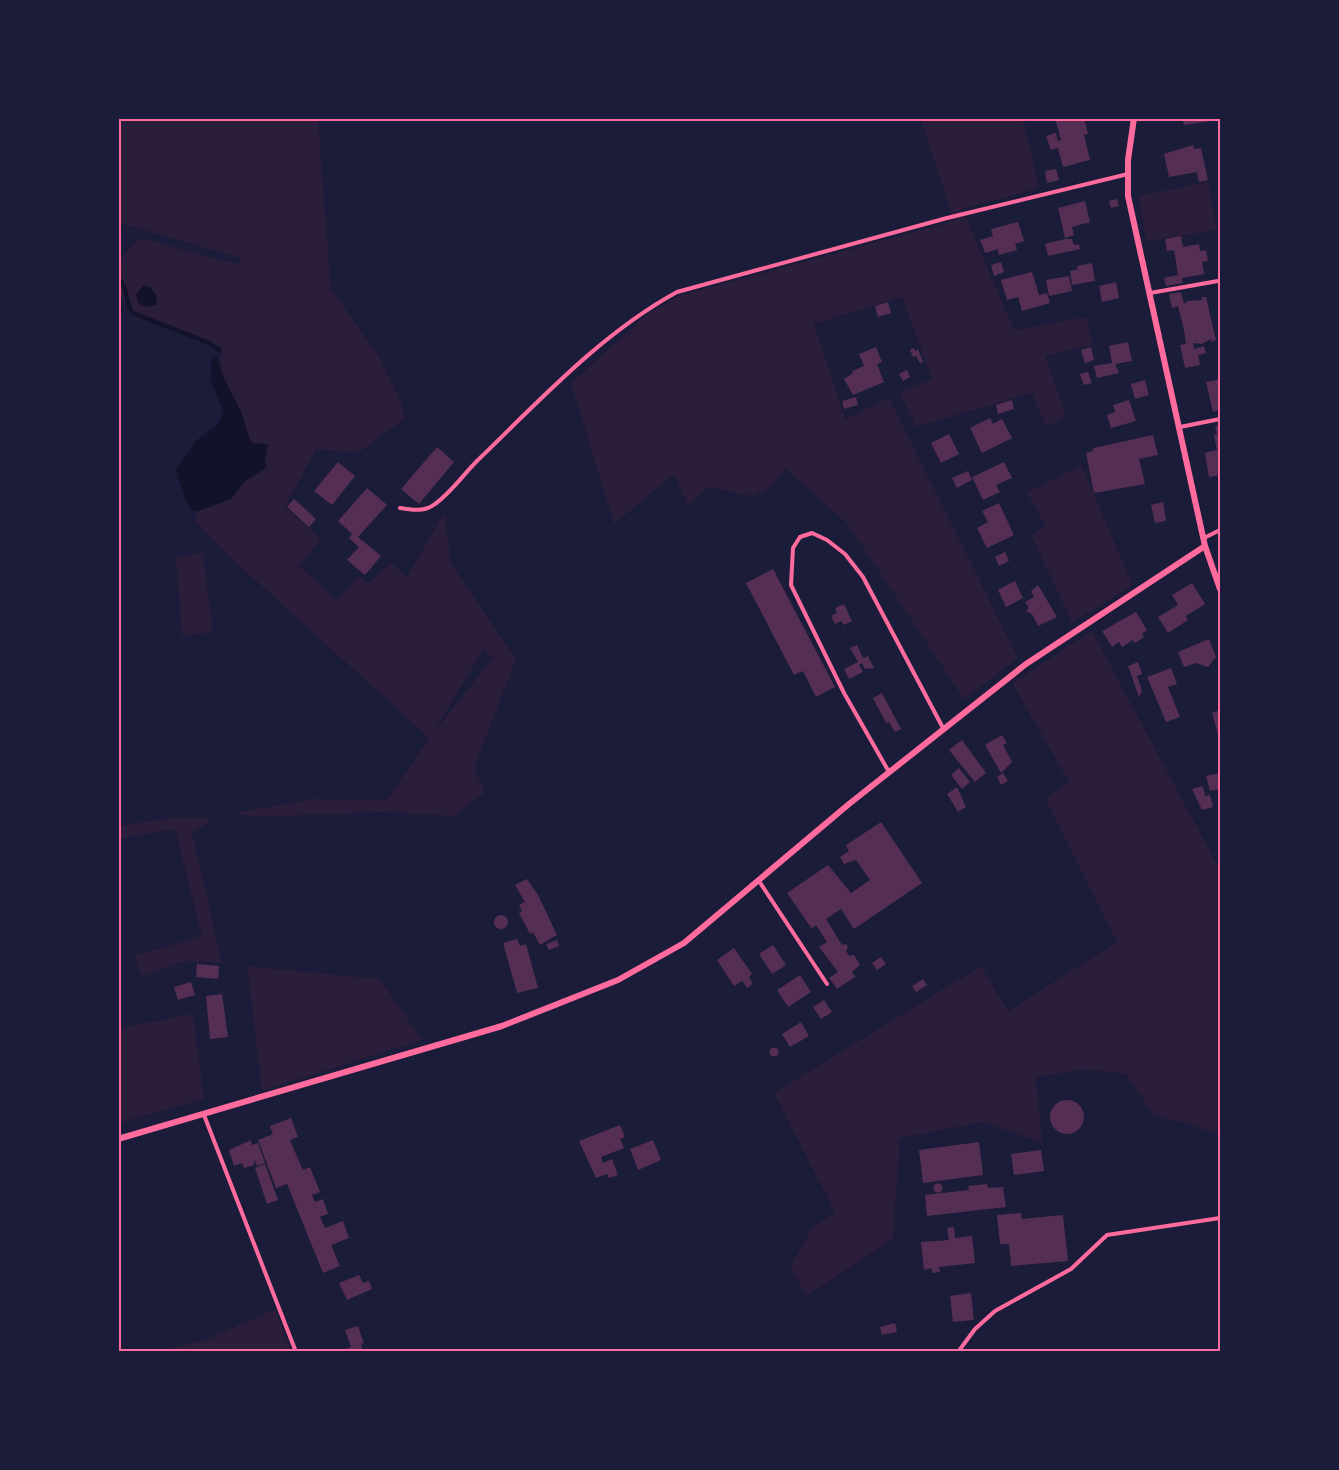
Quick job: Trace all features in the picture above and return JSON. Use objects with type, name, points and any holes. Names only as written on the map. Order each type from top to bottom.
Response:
[{"type":"street","points":[[1134,118],[1128,196],[1205,546],[1221,589]]},
{"type":"street","points":[[118,1139],[502,1026],[582,997],[618,980],[684,943],[889,772],[1026,664],[1205,546]]},
{"type":"lane","points":[[400,508],[419,510],[435,505],[477,460],[579,364],[646,309],[677,292],[947,218],[1128,174]]},
{"type":"lane","points":[[1150,293],[1218,281]]},
{"type":"lane","points":[[1180,427],[1221,419]]},
{"type":"lane","points":[[1204,537],[1221,530]]},
{"type":"lane","points":[[889,772],[844,693],[791,585],[792,556],[800,537],[812,533],[827,540],[845,554],[863,577],[944,728]]},
{"type":"lane","points":[[758,880],[827,984]]},
{"type":"lane","points":[[203,1114],[296,1352]]},
{"type":"lane","points":[[958,1352],[975,1329],[995,1311],[1071,1269],[1107,1235],[1221,1218]]},
{"type":"shaded area","points":[[118,119],[318,119],[331,289],[378,355],[402,404],[404,419],[358,453],[316,449],[285,507],[321,539],[299,566],[337,600],[358,576],[369,583],[391,563],[407,577],[444,513],[451,563],[516,659],[474,768],[485,792],[454,816],[382,812],[255,817],[234,813],[314,799],[387,800],[429,738],[243,569],[195,521],[198,511],[231,499],[246,480],[264,471],[268,451],[251,441],[248,436],[239,409],[226,385],[222,370],[222,347],[130,315],[119,290],[119,261],[139,238],[238,264],[241,258],[119,223]],"holes":[[[483,650],[493,658],[433,733]]]},
{"type":"shaded area","points":[[921,119],[1023,119],[1039,188],[962,209],[1014,330],[1086,317],[1093,345],[1045,356],[1066,416],[1046,427],[1032,393],[916,427],[900,393],[932,379],[902,297],[814,324],[845,419],[889,398],[1018,658],[964,699],[848,524],[785,468],[770,488],[752,496],[709,487],[688,505],[674,474],[614,524],[571,383],[648,314],[678,296],[954,221]]},
{"type":"shaded area","points":[[1208,182],[1217,230],[1146,241],[1139,196]]},
{"type":"shaded area","points":[[144,285],[150,287],[157,296],[156,305],[146,307],[138,303],[136,294]]},
{"type":"shaded area","points":[[217,356],[222,374],[241,412],[252,443],[268,444],[264,461],[267,467],[246,480],[231,499],[198,511],[191,510],[185,499],[176,469],[196,441],[219,423],[223,410],[210,379],[212,358]]},
{"type":"shaded area","points":[[1081,465],[1133,585],[1072,623],[1031,535],[1045,526],[1027,492]]},
{"type":"shaded area","points":[[203,553],[213,632],[182,636],[176,557]]},
{"type":"shaded area","points":[[1092,631],[1220,870],[1220,1134],[1153,1114],[1126,1074],[1082,1069],[1036,1078],[1042,1143],[983,1122],[900,1138],[893,1239],[807,1296],[790,1268],[812,1228],[835,1212],[774,1093],[981,966],[1008,1011],[1117,942],[1045,799],[1069,782],[1012,683]]},
{"type":"shaded area","points":[[177,817],[206,818],[209,823],[192,832],[222,963],[185,961],[141,976],[134,955],[202,937],[175,829],[119,839],[119,826]]},
{"type":"shaded area","points":[[247,966],[380,979],[422,1040],[262,1091]]},
{"type":"shaded area","points":[[193,1014],[204,1099],[119,1123],[119,1028]]},
{"type":"shaded area","points":[[275,1309],[291,1351],[162,1351],[210,1338]]},
{"type":"building","points":[[1055,118],[1084,118],[1088,134],[1084,135],[1090,160],[1063,167],[1058,148],[1051,150],[1046,136],[1056,133],[1058,141],[1061,140]]},
{"type":"building","points":[[1182,118],[1218,118],[1218,120],[1184,125]]},
{"type":"building","points":[[1193,145],[1194,149],[1201,148],[1208,180],[1199,182],[1197,172],[1169,177],[1164,154]]},
{"type":"building","points":[[1056,169],[1059,180],[1047,183],[1045,171]]},
{"type":"building","points":[[1117,199],[1119,206],[1111,208],[1109,201]]},
{"type":"building","points":[[1085,201],[1090,222],[1072,227],[1074,235],[1065,238],[1058,208]]},
{"type":"building","points":[[1018,222],[1024,241],[1015,244],[1017,250],[999,255],[998,249],[985,253],[980,240],[993,236],[991,229]]},
{"type":"building","points":[[1181,236],[1183,247],[1199,244],[1200,251],[1206,250],[1208,261],[1202,262],[1204,274],[1182,278],[1183,283],[1166,286],[1164,278],[1178,275],[1174,250],[1167,251],[1165,239]]},
{"type":"building","points":[[1072,239],[1074,245],[1079,244],[1080,249],[1048,256],[1045,244]]},
{"type":"building","points":[[1001,262],[1004,272],[994,276],[991,265]]},
{"type":"building","points":[[1092,263],[1095,281],[1072,285],[1070,271],[1078,269],[1077,266]]},
{"type":"building","points":[[1032,272],[1039,295],[1047,293],[1050,303],[1022,311],[1018,297],[1007,300],[1001,280]]},
{"type":"building","points":[[1069,276],[1072,291],[1049,296],[1046,280]]},
{"type":"building","points":[[1116,282],[1119,298],[1102,302],[1099,286]]},
{"type":"building","points":[[1181,292],[1184,304],[1187,301],[1202,300],[1202,297],[1206,297],[1216,340],[1211,342],[1211,339],[1202,344],[1193,343],[1194,349],[1204,346],[1206,353],[1198,355],[1200,365],[1185,368],[1180,345],[1186,344],[1184,330],[1178,306],[1172,308],[1169,294]]},
{"type":"building","points":[[888,302],[891,313],[878,317],[875,306]]},
{"type":"building","points":[[1128,342],[1132,361],[1115,364],[1119,373],[1097,378],[1094,366],[1112,363],[1109,346]]},
{"type":"building","points":[[876,347],[882,362],[877,364],[884,382],[853,395],[844,379],[853,373],[852,371],[864,366],[859,354]]},
{"type":"building","points":[[1091,347],[1094,360],[1085,363],[1081,350]]},
{"type":"building","points":[[914,348],[915,351],[918,349],[923,362],[920,363],[916,356],[913,357],[910,350]]},
{"type":"building","points":[[907,370],[910,377],[903,381],[899,374]]},
{"type":"building","points":[[1088,372],[1092,383],[1084,385],[1080,374]]},
{"type":"building","points":[[1220,379],[1220,410],[1213,412],[1206,382]]},
{"type":"building","points":[[1145,380],[1149,395],[1135,399],[1131,384]]},
{"type":"building","points":[[856,397],[858,405],[844,409],[842,401]]},
{"type":"building","points":[[1012,400],[1014,409],[998,414],[996,405]]},
{"type":"building","points":[[1129,400],[1136,421],[1111,428],[1107,415],[1115,412],[1113,405]]},
{"type":"building","points":[[990,418],[993,424],[1002,419],[1012,438],[982,453],[970,428]]},
{"type":"building","points":[[1220,425],[1220,475],[1209,477],[1205,453],[1217,450],[1215,426]]},
{"type":"building","points":[[949,434],[959,454],[941,463],[931,443]]},
{"type":"building","points":[[1153,435],[1158,455],[1139,459],[1145,484],[1094,493],[1086,453],[1093,451],[1093,448]]},
{"type":"building","points":[[437,447],[454,462],[419,504],[401,489]]},
{"type":"building","points":[[338,462],[355,476],[332,505],[314,491]]},
{"type":"building","points":[[1004,462],[1012,478],[996,485],[1000,492],[983,500],[972,477]]},
{"type":"building","points":[[968,471],[972,480],[957,488],[952,478]]},
{"type":"building","points":[[367,488],[387,505],[358,537],[381,556],[365,575],[347,560],[359,547],[349,538],[352,534],[338,521]]},
{"type":"building","points":[[294,499],[316,519],[309,527],[287,507]]},
{"type":"building","points":[[1163,502],[1166,521],[1155,523],[1151,505]]},
{"type":"building","points":[[999,503],[1014,535],[987,548],[977,528],[988,522],[982,511]]},
{"type":"building","points":[[1005,552],[1009,561],[999,566],[995,557]]},
{"type":"building","points":[[773,569],[835,687],[816,697],[803,671],[794,675],[746,583]]},
{"type":"building","points":[[1015,581],[1023,598],[1006,607],[998,590]]},
{"type":"building","points":[[1192,583],[1205,604],[1186,616],[1188,620],[1168,633],[1158,617],[1178,605],[1172,595]]},
{"type":"building","points":[[1038,585],[1057,617],[1038,626],[1032,614],[1026,611],[1029,608],[1025,602],[1034,597],[1031,591]]},
{"type":"building","points":[[844,604],[852,621],[844,625],[841,621],[835,624],[831,616],[837,613],[835,608]]},
{"type":"building","points":[[1136,612],[1147,630],[1142,634],[1144,637],[1135,643],[1133,640],[1122,647],[1119,642],[1112,647],[1102,631]]},
{"type":"building","points":[[1209,639],[1216,657],[1208,667],[1196,663],[1184,667],[1178,652]]},
{"type":"building","points":[[857,645],[863,658],[868,656],[874,668],[865,669],[862,663],[859,665],[863,672],[849,679],[844,669],[858,662],[850,648]]},
{"type":"building","points":[[1138,662],[1142,674],[1137,676],[1142,691],[1139,697],[1128,666]]},
{"type":"building","points":[[1171,668],[1177,684],[1168,687],[1180,717],[1166,722],[1147,677]]},
{"type":"building","points":[[882,693],[901,729],[895,732],[889,722],[886,723],[873,698]]},
{"type":"building","points":[[1220,710],[1220,741],[1212,713]]},
{"type":"building","points":[[1002,735],[1007,743],[1003,745],[1012,762],[1001,773],[985,745]]},
{"type":"building","points":[[962,740],[986,773],[975,782],[949,750]]},
{"type":"building","points":[[959,768],[970,782],[962,789],[951,775]]},
{"type":"building","points":[[1003,773],[1008,781],[1001,785],[997,777]]},
{"type":"building","points":[[1220,773],[1220,789],[1210,791],[1206,776]]},
{"type":"building","points":[[1203,786],[1205,796],[1210,795],[1213,807],[1202,810],[1192,789]]},
{"type":"building","points":[[957,787],[966,807],[958,812],[947,794]]},
{"type":"building","points":[[881,822],[922,883],[854,929],[841,909],[826,919],[842,945],[846,944],[848,947],[846,951],[849,956],[854,955],[860,965],[852,972],[855,977],[837,989],[829,978],[838,972],[819,947],[827,942],[816,925],[812,929],[787,893],[828,865],[851,893],[870,880],[856,860],[844,864],[840,857],[849,851],[846,845]]},
{"type":"building","points":[[527,879],[538,895],[557,935],[540,945],[533,932],[530,934],[519,913],[522,911],[519,905],[525,902],[515,885]]},
{"type":"building","points":[[498,915],[504,915],[508,922],[504,929],[498,929],[494,925],[494,919]]},
{"type":"building","points":[[517,939],[520,946],[526,944],[538,988],[517,993],[503,943]]},
{"type":"building","points":[[557,940],[559,946],[549,950],[546,944]]},
{"type":"building","points":[[773,945],[786,965],[772,974],[759,954]]},
{"type":"building","points":[[734,948],[752,974],[749,977],[753,984],[747,988],[742,981],[734,986],[717,960]]},
{"type":"building","points":[[881,957],[886,964],[877,970],[872,963]]},
{"type":"building","points":[[197,964],[219,966],[218,979],[196,977]]},
{"type":"building","points":[[800,975],[811,992],[788,1007],[777,990]]},
{"type":"building","points":[[923,979],[927,985],[916,992],[912,986]]},
{"type":"building","points":[[191,982],[195,995],[178,1000],[174,987]]},
{"type":"building","points":[[222,994],[228,1037],[210,1039],[206,996]]},
{"type":"building","points":[[824,1000],[832,1012],[821,1019],[813,1007]]},
{"type":"building","points":[[801,1022],[809,1036],[790,1047],[782,1034]]},
{"type":"building","points":[[774,1048],[778,1052],[774,1056],[770,1052]]},
{"type":"building","points":[[1067,1100],[1079,1105],[1084,1117],[1079,1129],[1067,1134],[1055,1129],[1050,1117],[1055,1105]]},
{"type":"building","points":[[291,1118],[298,1137],[290,1140],[303,1170],[310,1167],[320,1192],[312,1195],[315,1202],[323,1199],[328,1214],[320,1217],[325,1228],[343,1221],[349,1238],[331,1245],[340,1266],[323,1273],[287,1184],[276,1188],[258,1140],[273,1134],[270,1126]]},
{"type":"building","points":[[620,1125],[625,1137],[620,1139],[624,1148],[601,1157],[603,1163],[612,1159],[618,1175],[609,1178],[607,1174],[596,1178],[579,1141]]},
{"type":"building","points":[[251,1140],[252,1145],[258,1143],[265,1163],[257,1166],[254,1159],[254,1165],[244,1168],[242,1163],[234,1166],[229,1150]]},
{"type":"building","points":[[653,1140],[661,1160],[638,1170],[630,1149]]},
{"type":"building","points":[[979,1142],[983,1175],[923,1183],[919,1150]]},
{"type":"building","points":[[1041,1150],[1044,1171],[1014,1175],[1011,1154]]},
{"type":"building","points":[[265,1164],[278,1200],[267,1204],[255,1168]]},
{"type":"building","points":[[938,1183],[943,1188],[938,1193],[933,1188]]},
{"type":"building","points":[[987,1184],[988,1188],[1003,1187],[1006,1207],[927,1216],[925,1195],[969,1190],[968,1186]]},
{"type":"building","points":[[1021,1213],[1022,1219],[1063,1215],[1068,1261],[1011,1266],[1009,1244],[1000,1244],[997,1215]]},
{"type":"building","points":[[954,1227],[955,1238],[972,1236],[975,1263],[939,1267],[940,1272],[932,1273],[932,1268],[924,1270],[921,1242],[949,1240],[947,1228]]},
{"type":"building","points":[[359,1275],[363,1283],[369,1281],[372,1289],[347,1300],[339,1283]]},
{"type":"building","points":[[971,1293],[974,1320],[953,1322],[950,1296]]},
{"type":"building","points":[[895,1323],[897,1332],[882,1335],[880,1327]]},
{"type":"building","points":[[358,1326],[364,1343],[361,1344],[363,1352],[338,1352],[351,1347],[345,1330]]},
{"type":"waterway","points":[[118,279],[124,286],[128,305],[133,313],[209,343],[219,350]]}]
